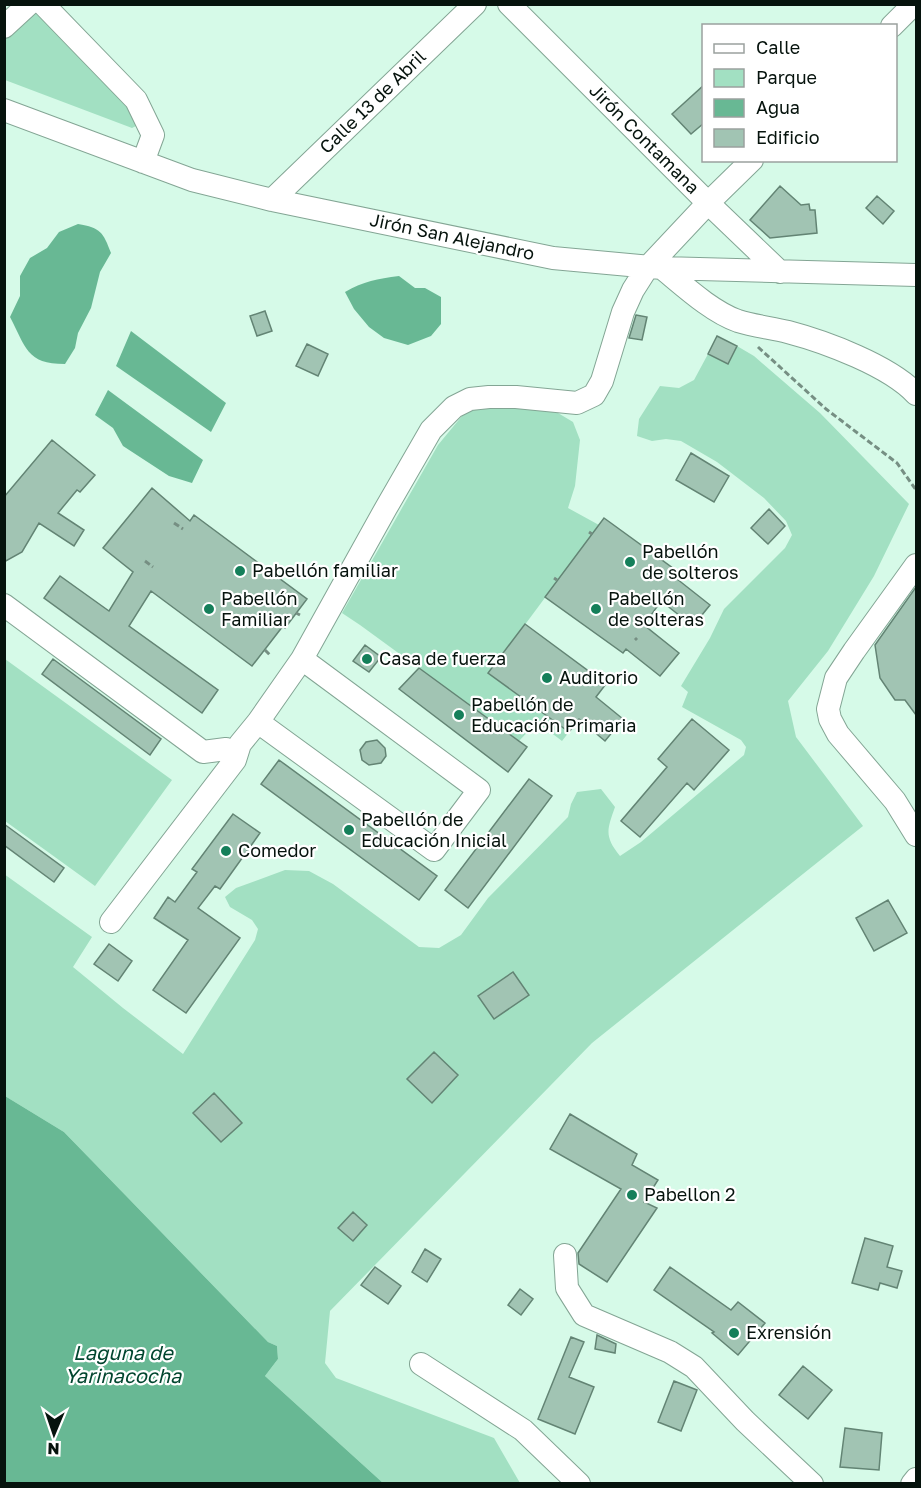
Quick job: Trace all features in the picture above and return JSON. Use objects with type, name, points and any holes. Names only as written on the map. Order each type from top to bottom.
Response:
[{"type":"street","points":[[4,27],[29,4]]},
{"type":"street","points":[[43,4],[136,99],[153,135],[143,162]]},
{"type":"street","name":"Calle 13 de Abril","points":[[272,200],[475,4]]},
{"type":"street","name":"Jirón Contamana","points":[[509,4],[780,272]]},
{"type":"street","points":[[894,24],[914,4]]},
{"type":"street","name":"Jirón San Alejandro","points":[[4,110],[192,180],[272,200],[553,258],[654,268],[916,275]]},
{"type":"street","points":[[111,922],[235,760],[240,744],[302,659],[431,430],[454,407],[470,399],[489,396],[516,397],[577,403],[594,395],[602,381],[623,312],[633,290],[708,203],[750,162]]},
{"type":"street","points":[[654,268],[704,303],[737,321],[823,343],[876,366],[916,394]]},
{"type":"street","points":[[916,565],[836,678],[828,709],[830,719],[838,734],[895,801],[916,836]]},
{"type":"street","points":[[4,605],[203,752],[226,749],[235,760]]},
{"type":"street","points":[[258,722],[434,850],[479,790],[302,659]]},
{"type":"street","points":[[565,1255],[567,1288],[584,1315],[670,1352],[694,1367],[745,1421],[812,1484]]},
{"type":"street","points":[[420,1364],[523,1430],[579,1484]]},
{"type":"street","points":[[912,1484],[916,1479]]},
{"type":"path","points":[[754,344],[826,410],[897,463],[916,490]]},
{"type":"path","points":[[174,523],[183,529]]},
{"type":"path","points":[[145,561],[153,567]]},
{"type":"path","points":[[265,650],[270,654]]},
{"type":"green space","points":[[39,14],[127,99],[136,120],[136,126],[132,128],[5,80],[4,39],[29,15]]},
{"type":"green space","points":[[737,346],[754,356],[820,413],[909,504],[874,576],[828,651],[788,701],[796,737],[863,826],[592,1043],[330,1311],[325,1363],[336,1378],[494,1438],[520,1483],[383,1483],[265,1376],[278,1359],[277,1346],[268,1342],[64,1132],[5,1096],[4,874],[92,937],[73,967],[183,1054],[255,940],[258,929],[252,920],[230,907],[225,897],[236,888],[285,870],[309,871],[333,884],[419,947],[439,948],[461,935],[488,898],[568,817],[577,792],[601,789],[615,807],[608,833],[611,843],[620,856],[641,842],[744,755],[746,747],[741,740],[682,707],[688,692],[681,686],[710,638],[724,609],[785,548],[792,535],[786,521],[764,498],[717,462],[681,441],[666,439],[652,441],[637,436],[639,419],[660,386],[679,388],[694,380],[708,354],[728,364]]},
{"type":"green space","points":[[498,400],[558,413],[573,422],[580,440],[575,486],[568,508],[599,525],[489,673],[569,732],[562,741],[537,722],[519,741],[342,613],[438,445],[462,416],[477,407]]},
{"type":"green space","points":[[5,659],[172,780],[95,886],[5,821]]},
{"type":"water","points":[[78,224],[92,227],[100,232],[111,253],[100,272],[91,308],[78,333],[75,348],[65,364],[42,361],[29,352],[10,317],[20,296],[20,276],[30,258],[47,248],[59,232]]},
{"type":"water","points":[[399,276],[415,288],[425,288],[441,297],[441,324],[431,336],[408,345],[384,338],[369,327],[354,309],[345,292],[371,281]]},
{"type":"water","points":[[131,331],[226,403],[211,432],[116,366]]},
{"type":"water","points":[[108,390],[203,460],[192,483],[169,476],[123,446],[113,428],[95,415]]},
{"type":"water","name":"Laguna de Yarinacocha","points":[[5,1096],[64,1132],[268,1342],[277,1346],[278,1359],[265,1376],[383,1483],[5,1483]]},
{"type":"building","points":[[702,87],[702,125],[691,134],[672,114]]},
{"type":"building","points":[[780,186],[801,205],[809,204],[810,210],[815,210],[817,233],[770,238],[750,220]]},
{"type":"building","points":[[877,196],[894,211],[883,224],[866,208]]},
{"type":"building","points":[[265,311],[272,331],[257,336],[250,316]]},
{"type":"building","points":[[636,315],[647,317],[642,340],[629,338]]},
{"type":"building","points":[[717,336],[737,346],[728,364],[708,354]]},
{"type":"building","points":[[307,344],[328,354],[318,376],[296,366]]},
{"type":"building","points":[[52,440],[95,475],[80,492],[77,490],[58,513],[84,530],[74,546],[39,523],[22,552],[4,562],[4,497]]},
{"type":"building","points":[[691,453],[729,476],[714,502],[676,480]]},
{"type":"building","points":[[152,488],[190,521],[194,515],[307,599],[252,666],[151,591],[129,626],[218,690],[202,713],[44,598],[60,576],[109,611],[133,572],[103,548]]},
{"type":"building","points":[[769,509],[785,526],[768,544],[751,528]]},
{"type":"building","points":[[604,518],[681,574],[677,579],[710,605],[693,626],[661,601],[644,625],[679,653],[660,676],[626,649],[623,653],[545,597]]},
{"type":"building","points":[[916,587],[916,715],[905,700],[895,700],[880,678],[875,645]]},
{"type":"building","name":"Auditorio","points":[[525,624],[606,684],[596,697],[623,719],[605,741],[579,719],[569,732],[488,673]]},
{"type":"building","name":"Casa de fuerza","points":[[365,645],[381,657],[369,672],[353,661]]},
{"type":"building","points":[[53,659],[161,739],[150,755],[42,674]]},
{"type":"building","name":"Pabellón de Educación Primaria","points":[[419,668],[527,747],[508,772],[399,689]]},
{"type":"building","points":[[692,719],[729,750],[694,790],[687,783],[640,837],[621,821],[667,767],[658,759]]},
{"type":"building","points":[[377,740],[385,748],[386,756],[381,763],[369,765],[362,760],[360,750],[366,742]]},
{"type":"building","name":"Pabellón de Educación Inicial","points":[[279,760],[437,876],[419,900],[261,784]]},
{"type":"building","points":[[529,779],[552,796],[468,908],[445,890]]},
{"type":"building","points":[[233,814],[260,833],[220,889],[215,886],[198,908],[240,938],[186,1013],[153,990],[188,940],[154,918],[168,897],[175,902],[197,872],[192,869]]},
{"type":"building","points":[[4,824],[64,868],[54,882],[4,845]]},
{"type":"building","points":[[888,900],[907,933],[874,951],[856,918]]},
{"type":"building","points":[[109,944],[132,961],[118,981],[94,964]]},
{"type":"building","points":[[513,972],[529,995],[494,1019],[478,996]]},
{"type":"building","points":[[434,1052],[458,1075],[432,1103],[407,1079]]},
{"type":"building","points":[[214,1093],[242,1123],[221,1142],[193,1113]]},
{"type":"building","name":"Pabellon 2","points":[[570,1114],[637,1154],[632,1165],[658,1180],[644,1202],[657,1208],[607,1282],[579,1264],[578,1253],[621,1189],[550,1149]]},
{"type":"building","points":[[353,1212],[367,1225],[353,1241],[338,1228]]},
{"type":"building","points":[[865,1238],[893,1246],[887,1267],[902,1271],[897,1288],[880,1283],[878,1290],[852,1283]]},
{"type":"building","points":[[425,1249],[441,1259],[427,1282],[412,1272]]},
{"type":"building","points":[[375,1267],[401,1286],[388,1304],[361,1285]]},
{"type":"building","points":[[670,1267],[731,1310],[738,1302],[765,1323],[738,1355],[712,1333],[714,1332],[654,1290]]},
{"type":"building","points":[[520,1289],[533,1299],[521,1315],[508,1305]]},
{"type":"building","points":[[597,1335],[616,1344],[615,1353],[595,1349]]},
{"type":"building","points":[[571,1337],[584,1342],[569,1377],[594,1387],[575,1434],[538,1419]]},
{"type":"building","points":[[803,1366],[832,1390],[808,1419],[779,1395]]},
{"type":"building","points":[[674,1381],[697,1390],[681,1431],[658,1422]]},
{"type":"building","points":[[845,1428],[882,1433],[879,1470],[840,1467]]},
{"type":"place","name":"Pabellón de solteros","points":[[630,562]]},
{"type":"place","name":"Pabellón familiar","points":[[240,571]]},
{"type":"place","name":"Pabellón Familiar","points":[[209,609]]},
{"type":"place","name":"Pabellón de solteras","points":[[596,609]]},
{"type":"place","name":"Casa de fuerza","points":[[367,659]]},
{"type":"place","name":"Auditorio","points":[[547,678]]},
{"type":"place","name":"Pabellón de Educación Primaria","points":[[459,715]]},
{"type":"place","name":"Pabellón de Educación Inicial","points":[[349,830]]},
{"type":"place","name":"Comedor","points":[[226,851]]},
{"type":"place","name":"Pabellon 2","points":[[632,1195]]},
{"type":"place","name":"Exrensión","points":[[734,1333]]}]
